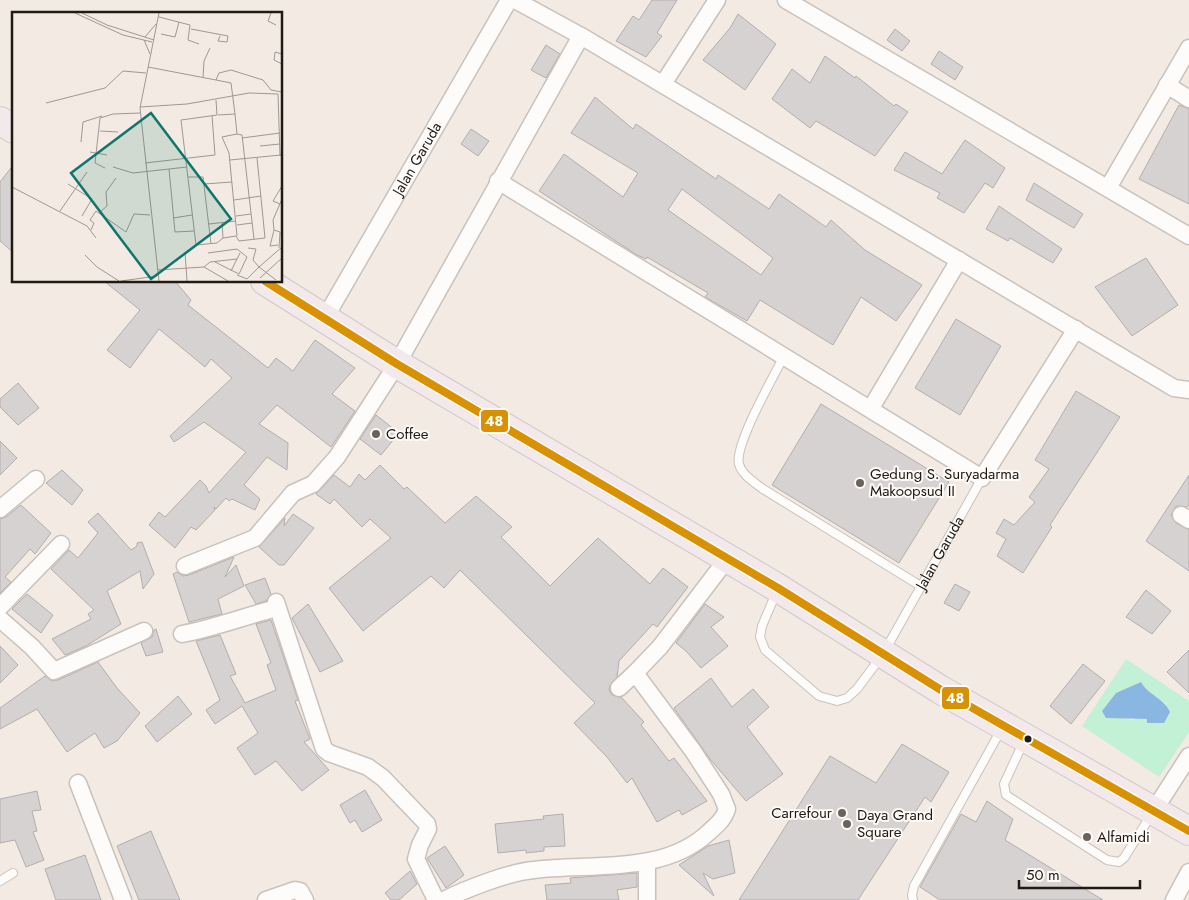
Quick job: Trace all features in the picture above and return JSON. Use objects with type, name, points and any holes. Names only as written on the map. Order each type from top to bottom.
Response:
[{"type":"highway","points":[[0,121],[12,128]]},
{"type":"highway","points":[[267,282],[397,364],[638,504],[1014,732],[1189,831]]},
{"type":"street","name":"Jalan Garuda","points":[[325,318],[510,0]]},
{"type":"street","points":[[516,0],[582,36],[1174,388],[1189,390]]},
{"type":"street","points":[[663,84],[717,0]]},
{"type":"street","points":[[796,2],[1189,236]]},
{"type":"street","points":[[185,566],[255,538],[293,493],[318,480],[338,457],[397,364],[498,181],[582,36]]},
{"type":"street","points":[[1108,188],[1189,48]]},
{"type":"street","points":[[1167,85],[1189,99]]},
{"type":"street","points":[[498,181],[871,408],[982,478]]},
{"type":"street","points":[[871,408],[959,260]]},
{"type":"street","name":"Jalan Garuda","points":[[982,478],[1076,329]]},
{"type":"street","points":[[0,509],[36,479]]},
{"type":"street","points":[[0,607],[61,544]]},
{"type":"street","points":[[618,688],[660,647],[727,558]]},
{"type":"street","points":[[182,634],[208,629],[276,605],[324,749],[329,753],[368,767],[376,772],[427,824],[428,829],[416,859],[436,900]]},
{"type":"street","points":[[0,619],[32,647],[54,671],[144,631]]},
{"type":"street","points":[[444,900],[457,893],[532,870],[646,862],[667,857],[704,837],[722,819],[727,809],[722,794],[694,751],[635,673]]},
{"type":"street","points":[[1153,812],[1189,756]]},
{"type":"street","points":[[78,783],[123,900]]},
{"type":"street","points":[[646,862],[647,900]]},
{"type":"street","points":[[1174,900],[1189,872]]},
{"type":"street","points":[[266,900],[295,890],[300,891],[305,900]]},
{"type":"lane","points":[[784,356],[741,443],[738,463],[743,472],[763,489],[919,586]]},
{"type":"lane","name":"Jalan Garuda","points":[[778,588],[762,626],[760,637],[765,650],[819,696],[837,701],[847,698],[857,690],[883,654],[919,586],[982,478]]},
{"type":"lane","points":[[1014,732],[1004,784],[1006,795],[1107,860],[1119,862],[1124,858],[1153,812]]},
{"type":"lane","points":[[913,900],[914,886],[1014,732]]},
{"type":"lane","points":[[0,881],[14,872]]},
{"type":"green space","points":[[1126,659],[1189,701],[1189,732],[1159,777],[1082,726]],"holes":[[[1141,682],[1144,689],[1167,704],[1147,719],[1139,718],[1132,720],[1102,711],[1116,693]]]},
{"type":"water","points":[[1141,682],[1164,703],[1170,712],[1164,723],[1147,723],[1147,719],[1106,718],[1102,711],[1116,693]]},
{"type":"building","points":[[652,0],[677,0],[657,33],[662,36],[646,57],[616,41],[633,16],[639,20]]},
{"type":"building","points":[[738,14],[776,44],[745,90],[703,60],[730,28]]},
{"type":"building","points":[[895,29],[910,41],[902,51],[887,40]]},
{"type":"building","points":[[546,45],[560,54],[546,78],[531,70]]},
{"type":"building","points":[[939,51],[963,67],[955,80],[931,64]]},
{"type":"building","points":[[825,56],[855,78],[856,76],[894,106],[896,104],[908,112],[875,156],[816,121],[810,128],[772,99],[792,69],[810,83]]},
{"type":"building","points":[[595,97],[633,129],[636,124],[716,179],[718,175],[769,209],[779,194],[826,227],[831,220],[865,250],[922,285],[896,321],[861,297],[833,345],[760,300],[747,321],[705,297],[708,293],[647,257],[646,259],[637,255],[539,191],[564,154],[623,197],[638,173],[571,133]],"holes":[[[682,189],[773,258],[761,275],[668,210]]]},
{"type":"building","points":[[1179,105],[1189,109],[1189,204],[1139,179]]},
{"type":"building","points":[[471,129],[489,141],[478,156],[461,144]]},
{"type":"building","points":[[965,140],[1005,168],[993,188],[985,183],[964,213],[937,198],[940,193],[894,170],[905,152],[942,174]]},
{"type":"building","points":[[12,167],[12,251],[0,241],[0,182]]},
{"type":"building","points":[[1034,183],[1083,214],[1074,228],[1026,200]]},
{"type":"building","points":[[999,206],[1062,249],[1053,263],[1010,238],[1008,241],[986,229]]},
{"type":"building","points":[[1146,258],[1178,305],[1132,336],[1095,287]]},
{"type":"building","points":[[105,282],[176,282],[191,300],[188,305],[268,368],[276,358],[293,371],[315,340],[355,368],[332,394],[355,411],[331,447],[277,405],[259,424],[288,443],[287,470],[267,457],[244,485],[260,499],[255,510],[232,499],[229,501],[226,498],[216,509],[214,507],[215,510],[196,530],[191,527],[175,548],[149,525],[159,512],[165,517],[200,480],[206,486],[209,493],[246,452],[204,422],[174,442],[170,436],[232,378],[211,359],[205,367],[159,329],[130,368],[107,350],[140,310]]},
{"type":"building","points":[[956,319],[1001,346],[960,415],[915,388]]},
{"type":"building","points":[[18,383],[39,408],[18,425],[0,407],[0,399]]},
{"type":"building","points":[[1076,391],[1120,417],[1050,525],[1052,527],[1023,573],[997,556],[1006,539],[996,533],[1004,519],[1014,525],[1035,502],[1029,497],[1049,469],[1035,460]]},
{"type":"building","name":"Gedung S. Suryadarma Makoopsud II","points":[[821,404],[949,482],[899,563],[772,485]]},
{"type":"building","name":"Coffee","points":[[376,415],[399,433],[381,455],[360,439]]},
{"type":"building","points":[[0,441],[17,458],[0,475]]},
{"type":"building","points":[[380,465],[404,489],[407,487],[445,523],[476,496],[512,527],[501,537],[550,586],[598,538],[650,584],[663,568],[688,587],[657,627],[653,624],[619,661],[617,677],[610,685],[609,690],[612,695],[622,698],[644,722],[641,725],[669,761],[674,758],[707,801],[682,815],[679,810],[657,822],[632,778],[627,783],[607,757],[574,723],[595,703],[460,570],[444,588],[431,576],[363,631],[329,588],[391,538],[370,519],[362,527],[334,499],[330,504],[316,494],[334,475],[350,487],[359,474],[365,480]]},
{"type":"building","points":[[62,470],[83,490],[72,505],[46,483]]},
{"type":"building","points":[[1189,475],[1189,505],[1187,507],[1176,506],[1171,515],[1176,523],[1189,530],[1189,571],[1146,541]]},
{"type":"building","points":[[21,505],[51,533],[35,554],[30,549],[5,577],[11,582],[0,593],[0,519],[6,517]]},
{"type":"building","points":[[98,513],[131,550],[137,546],[137,543],[142,542],[154,574],[143,589],[140,571],[107,591],[121,624],[86,646],[65,655],[52,639],[91,619],[88,614],[94,610],[51,569],[69,550],[78,558],[98,533],[88,522]]},
{"type":"building","points":[[293,514],[314,528],[284,565],[279,565],[259,547],[285,518],[284,526]]},
{"type":"building","points":[[234,557],[225,577],[236,565],[244,586],[218,599],[222,614],[189,622],[173,574],[177,572],[183,576],[189,575]]},
{"type":"building","points":[[265,578],[271,594],[266,601],[256,604],[245,585]]},
{"type":"building","points":[[955,584],[970,592],[959,611],[944,603]]},
{"type":"building","points":[[1146,590],[1171,611],[1152,634],[1126,617]]},
{"type":"building","points":[[27,594],[53,615],[41,633],[12,609]]},
{"type":"building","points":[[308,604],[343,661],[320,672],[292,618]]},
{"type":"building","points":[[705,604],[724,617],[711,627],[728,646],[701,668],[676,643]]},
{"type":"building","points":[[271,620],[298,700],[295,701],[310,739],[304,742],[329,770],[302,791],[276,761],[255,775],[237,748],[258,733],[242,706],[215,724],[206,710],[220,700],[196,641],[220,635],[236,674],[230,676],[245,703],[276,690],[267,665],[271,663],[256,624]]},
{"type":"building","points":[[156,629],[163,652],[146,656],[141,643],[152,637]]},
{"type":"building","points":[[0,646],[18,665],[0,683]]},
{"type":"building","points":[[1189,650],[1189,693],[1167,672]]},
{"type":"building","points":[[98,662],[117,688],[140,713],[117,741],[104,748],[95,733],[67,752],[37,709],[0,729],[0,708],[45,676],[52,681],[58,680]]},
{"type":"building","points":[[1083,664],[1105,681],[1071,724],[1050,706]]},
{"type":"building","points":[[711,678],[732,707],[753,689],[769,707],[747,727],[783,774],[746,801],[710,759],[674,708]]},
{"type":"building","points":[[178,696],[192,714],[157,742],[145,726]]},
{"type":"building","name":"Daya Grand Square","points":[[902,744],[949,772],[931,802],[925,797],[858,900],[739,900],[830,756],[876,783]]},
{"type":"building","points":[[365,790],[382,820],[362,832],[355,820],[350,823],[340,805]]},
{"type":"building","points":[[37,791],[41,810],[32,811],[37,831],[33,832],[44,860],[26,867],[15,840],[0,843],[0,799]]},
{"type":"building","points":[[987,801],[1013,819],[1005,840],[1103,900],[940,900],[920,887],[961,814],[976,822]]},
{"type":"building","points":[[563,814],[565,846],[544,847],[544,851],[526,853],[526,850],[498,853],[495,824],[544,819],[543,816]]},
{"type":"building","points":[[151,831],[180,900],[139,900],[117,846]]},
{"type":"building","points":[[729,840],[735,873],[713,879],[703,873],[714,896],[679,865],[708,846]]},
{"type":"building","points":[[445,846],[464,875],[446,888],[427,858]]},
{"type":"building","points":[[85,855],[101,900],[56,900],[45,869]]},
{"type":"building","points":[[410,871],[417,884],[399,900],[391,900],[385,893]]},
{"type":"building","points":[[637,873],[637,887],[617,890],[619,900],[547,900],[545,885],[571,883],[570,878]]},
{"type":"transit line","name":"48","points":[[267,282],[397,364],[778,588],[941,690],[1189,831]]},
{"type":"place","name":"Coffee","points":[[376,434]]},
{"type":"place","name":"Gedung S. Suryadarma Makoopsud II","points":[[860,483]]},
{"type":"place","name":"Carrefour","points":[[842,813]]},
{"type":"place","name":"Daya Grand Square","points":[[847,824]]},
{"type":"place","name":"Alfamidi","points":[[1087,837]]}]
